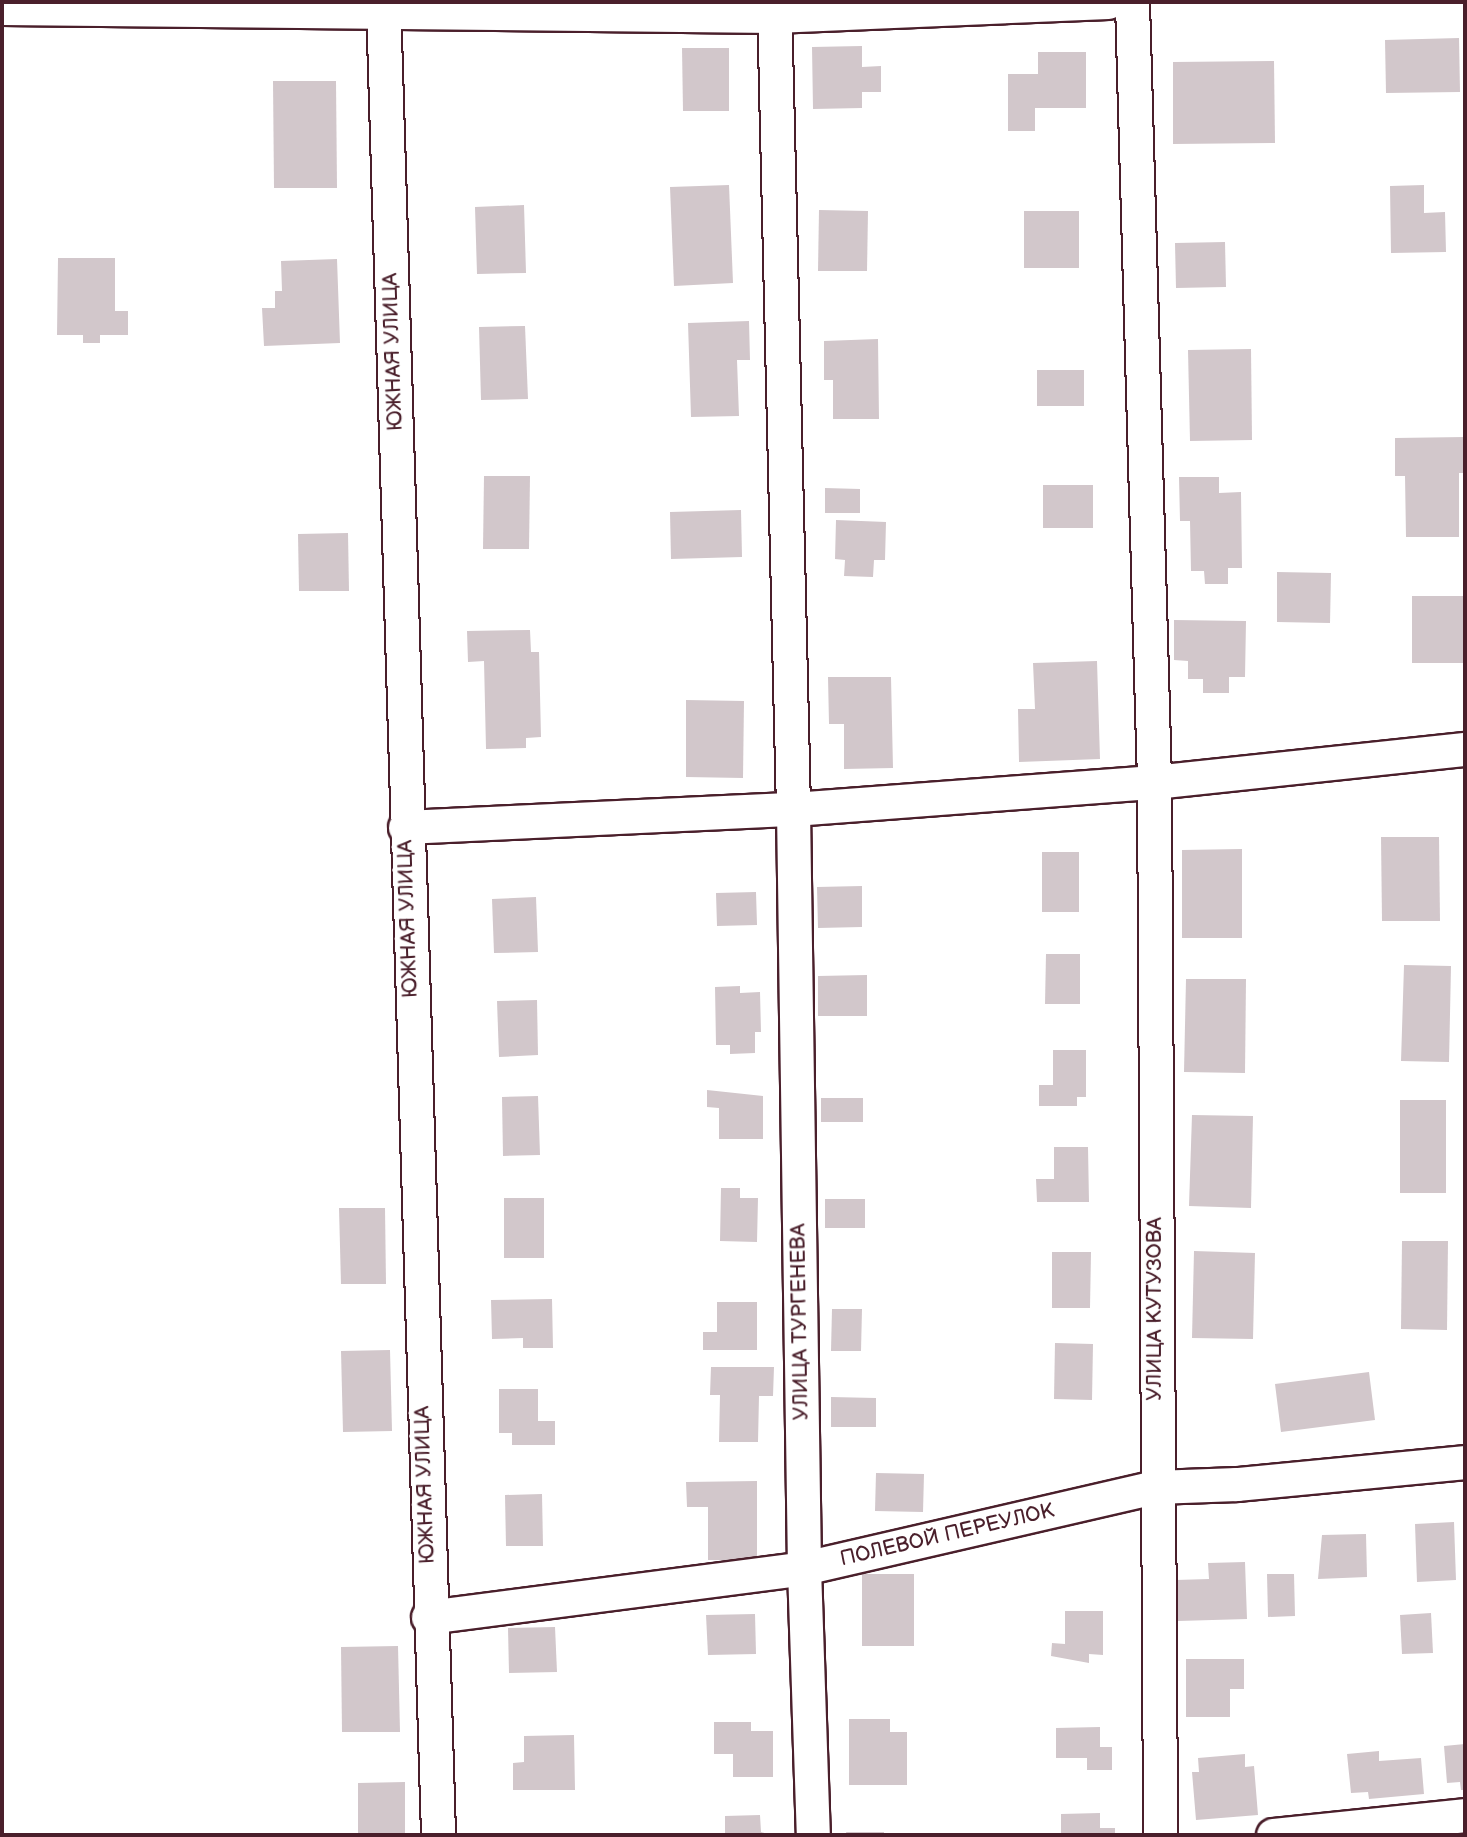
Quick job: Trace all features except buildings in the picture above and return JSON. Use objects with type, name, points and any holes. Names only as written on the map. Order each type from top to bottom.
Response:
[{"type":"street","points":[[2,8],[774,9],[1108,2]]},
{"type":"street","name":"УЛИЦА КУТУЗОВА","points":[[1132,2],[1154,782],[1155,1487],[1160,1835]]},
{"type":"street","name":"ЮЖНАЯ УЛИЦА","points":[[384,7],[428,1617],[438,1835]]},
{"type":"street","name":"УЛИЦА ТУРГЕНЕВА","points":[[774,9],[793,809],[804,1568],[813,1835]]},
{"type":"street","points":[[405,827],[793,809],[1154,782],[1465,749]]},
{"type":"street","name":"ПОЛЕВОЙ ПЕРЕУЛОК","points":[[428,1617],[804,1568],[1155,1487],[1237,1484],[1465,1462]]},
{"type":"street","points":[[1273,1835],[1465,1815]]}]
